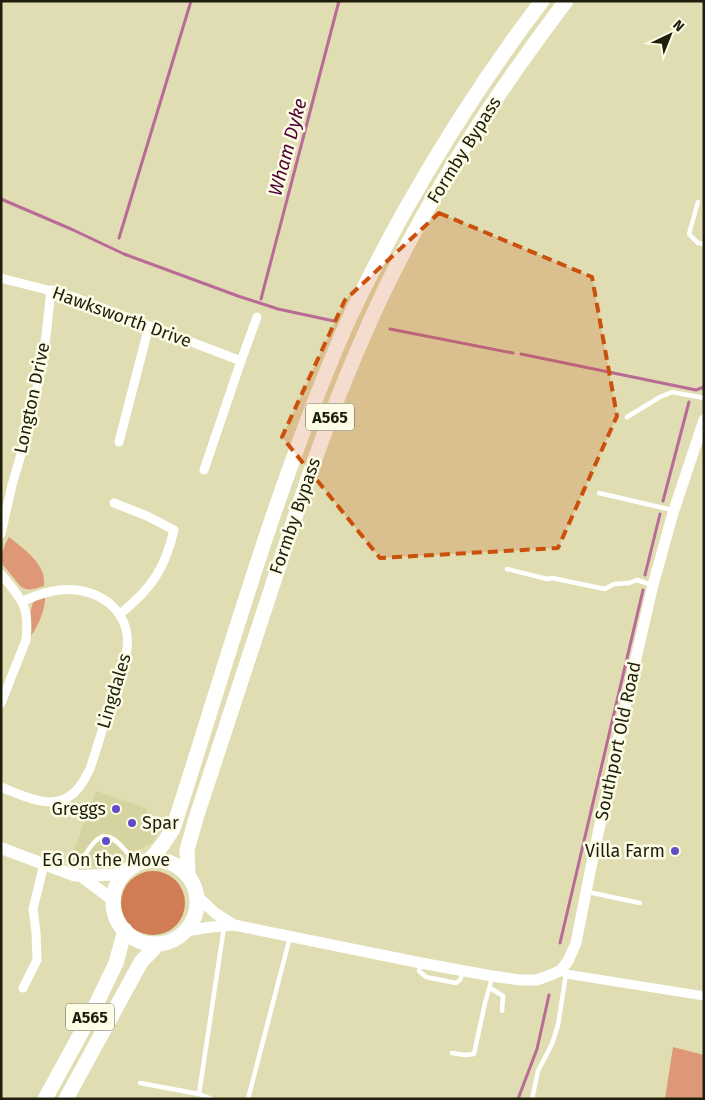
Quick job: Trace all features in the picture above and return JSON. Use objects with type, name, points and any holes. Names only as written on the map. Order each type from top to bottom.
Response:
[{"type":"highway","name":"Formby Bypass","points":[[143,862],[163,844],[173,829],[272,520],[306,423],[345,329],[383,250],[426,173],[472,99],[542,1]]},
{"type":"highway","name":"Formby Bypass","points":[[188,874],[187,850],[197,815],[285,544],[324,431],[365,332],[401,256],[442,183],[487,111],[566,1]]},
{"type":"highway","points":[[143,862],[164,860],[177,865],[188,874]]},
{"type":"highway","name":"A565","points":[[113,900],[116,886],[124,874],[143,862]]},
{"type":"highway","name":"A565","points":[[188,874],[194,884],[197,896]]},
{"type":"highway","points":[[186,931],[193,920],[197,908],[197,896]]},
{"type":"highway","points":[[113,900],[118,922],[125,930],[134,938],[146,943],[158,944]]},
{"type":"highway","name":"A565","points":[[45,1099],[92,1013],[116,963],[125,930]]},
{"type":"highway","name":"A565","points":[[66,1099],[141,962],[158,944],[178,938],[186,931]]},
{"type":"main road","points":[[1,848],[77,875],[113,900]]},
{"type":"main road","points":[[77,875],[124,874]]},
{"type":"street","name":"Hawksworth Drive","points":[[1,278],[72,296],[241,361]]},
{"type":"street","name":"Longton Drive","points":[[1,534],[12,485],[32,417],[46,336],[51,290]]},
{"type":"street","points":[[204,470],[257,317]]},
{"type":"street","points":[[119,442],[149,326]]},
{"type":"street","name":"Southport Old Road","points":[[564,972],[576,943],[653,585],[674,511],[704,420]]},
{"type":"street","points":[[23,601],[46,592],[62,589],[80,591],[97,595],[108,602],[120,614],[144,593],[162,565],[174,530],[147,516],[114,503]]},
{"type":"street","points":[[1,574],[23,601],[26,610],[27,629],[26,640],[1,703]]},
{"type":"street","name":"Lingdales","points":[[1,787],[42,802],[52,802],[62,800],[74,793],[82,784],[90,770],[127,652],[127,635],[120,614]]},
{"type":"street","points":[[23,988],[37,960],[33,909],[44,864]]},
{"type":"street","points":[[197,896],[229,925]]},
{"type":"street","points":[[186,931],[229,925],[463,970],[491,982],[537,980],[564,972],[704,996]]},
{"type":"lane","points":[[698,202],[689,234],[698,243],[704,244]]},
{"type":"lane","points":[[627,417],[672,392],[704,398]]},
{"type":"lane","points":[[598,493],[674,511]]},
{"type":"lane","points":[[507,570],[605,590],[614,584],[629,583],[637,580],[653,585]]},
{"type":"lane","points":[[77,875],[95,841],[104,836],[114,838],[123,848],[143,862]]},
{"type":"lane","points":[[586,892],[640,903]]},
{"type":"lane","points":[[199,1094],[229,925]]},
{"type":"lane","points":[[248,1099],[290,937]]},
{"type":"lane","points":[[532,1099],[538,1071],[552,1044],[558,1025],[564,972]]},
{"type":"lane","points":[[491,982],[503,996],[502,1011]]},
{"type":"lane","points":[[452,1053],[474,1054],[491,982]]},
{"type":"lane","points":[[140,1083],[199,1094],[212,1099]]},
{"type":"highlighted area","points":[[439,213],[592,277],[617,416],[558,548],[380,558],[282,437],[345,300]]},
{"type":"shaded area","points":[[9,537],[29,553],[41,568],[44,586],[35,589],[21,587],[3,565],[2,554]]},
{"type":"shaded area","points":[[45,597],[40,618],[30,637],[32,604]]},
{"type":"shaded area","points":[[96,791],[146,808],[157,834],[152,843],[107,866],[90,866],[70,860]]},
{"type":"shaded area","points":[[153,871],[165,873],[176,880],[183,891],[185,903],[183,915],[176,926],[165,933],[153,935],[141,933],[130,926],[123,915],[121,903],[123,891],[130,880],[141,873]]},
{"type":"shaded area","points":[[673,1047],[704,1055],[704,1099],[665,1099]]},
{"type":"waterway","name":"Wham Dyke","points":[[119,238],[191,1]]},
{"type":"waterway","name":"Wham Dyke","points":[[261,299],[339,1]]},
{"type":"waterway","points":[[1,199],[124,254],[238,296],[278,309],[334,321]]},
{"type":"waterway","points":[[390,329],[513,353]]},
{"type":"waterway","name":"Wham Dyke","points":[[521,354],[696,390],[704,387]]},
{"type":"waterway","points":[[663,501],[689,402]]},
{"type":"waterway","points":[[645,575],[660,514]]},
{"type":"waterway","points":[[560,943],[643,590]]},
{"type":"waterway","points":[[518,1099],[537,1049],[549,995]]},
{"type":"place","name":"Greggs","points":[[116,809]]},
{"type":"place","name":"Spar","points":[[132,823]]},
{"type":"place","name":"EG On the Move","points":[[106,841]]},
{"type":"place","name":"Villa Farm","points":[[675,851]]}]
